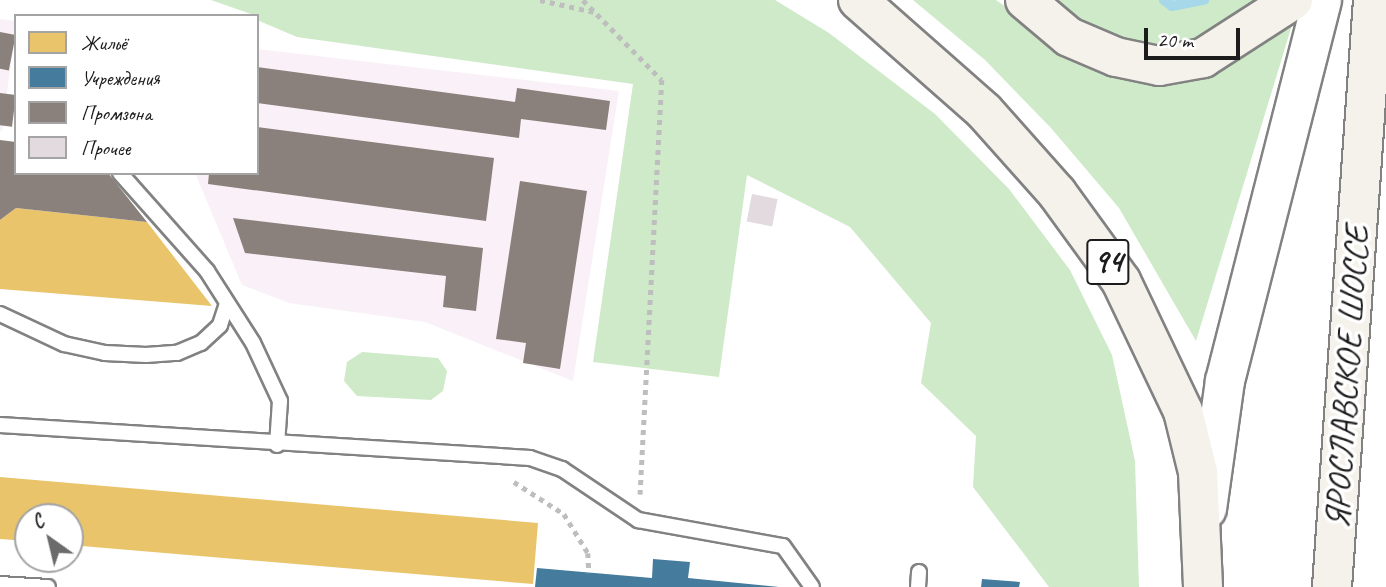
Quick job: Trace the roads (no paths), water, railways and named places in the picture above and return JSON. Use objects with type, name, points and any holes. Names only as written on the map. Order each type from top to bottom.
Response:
[{"type":"main road","name":"94","points":[[836,0],[914,51]]},
{"type":"main road","name":"94","points":[[858,0],[984,111],[1057,193],[1121,281],[1183,411],[1198,472],[1204,529]]},
{"type":"main road","points":[[1025,0],[1069,37],[1116,57],[1159,66],[1203,58],[1293,0]]},
{"type":"main road","name":"ЯРОСЛАВСКОЕ ШОССЕ","points":[[1332,587],[1373,0]]},
{"type":"main road","points":[[1203,587],[1204,529]]},
{"type":"street","points":[[1204,529],[1225,380],[1322,0]]},
{"type":"lane","points":[[122,175],[161,214],[253,343],[280,401],[277,444]]},
{"type":"lane","points":[[0,314],[64,344],[105,353],[146,355],[177,353],[201,343],[220,325],[227,303]]},
{"type":"lane","points":[[0,425],[530,458],[562,469],[638,520],[783,547],[812,587]]},
{"type":"lane","points":[[918,587],[919,572]]},
{"type":"lane","points":[[0,584],[48,587]]},
{"type":"waterway","points":[[1164,0],[1172,6],[1204,0]]}]
